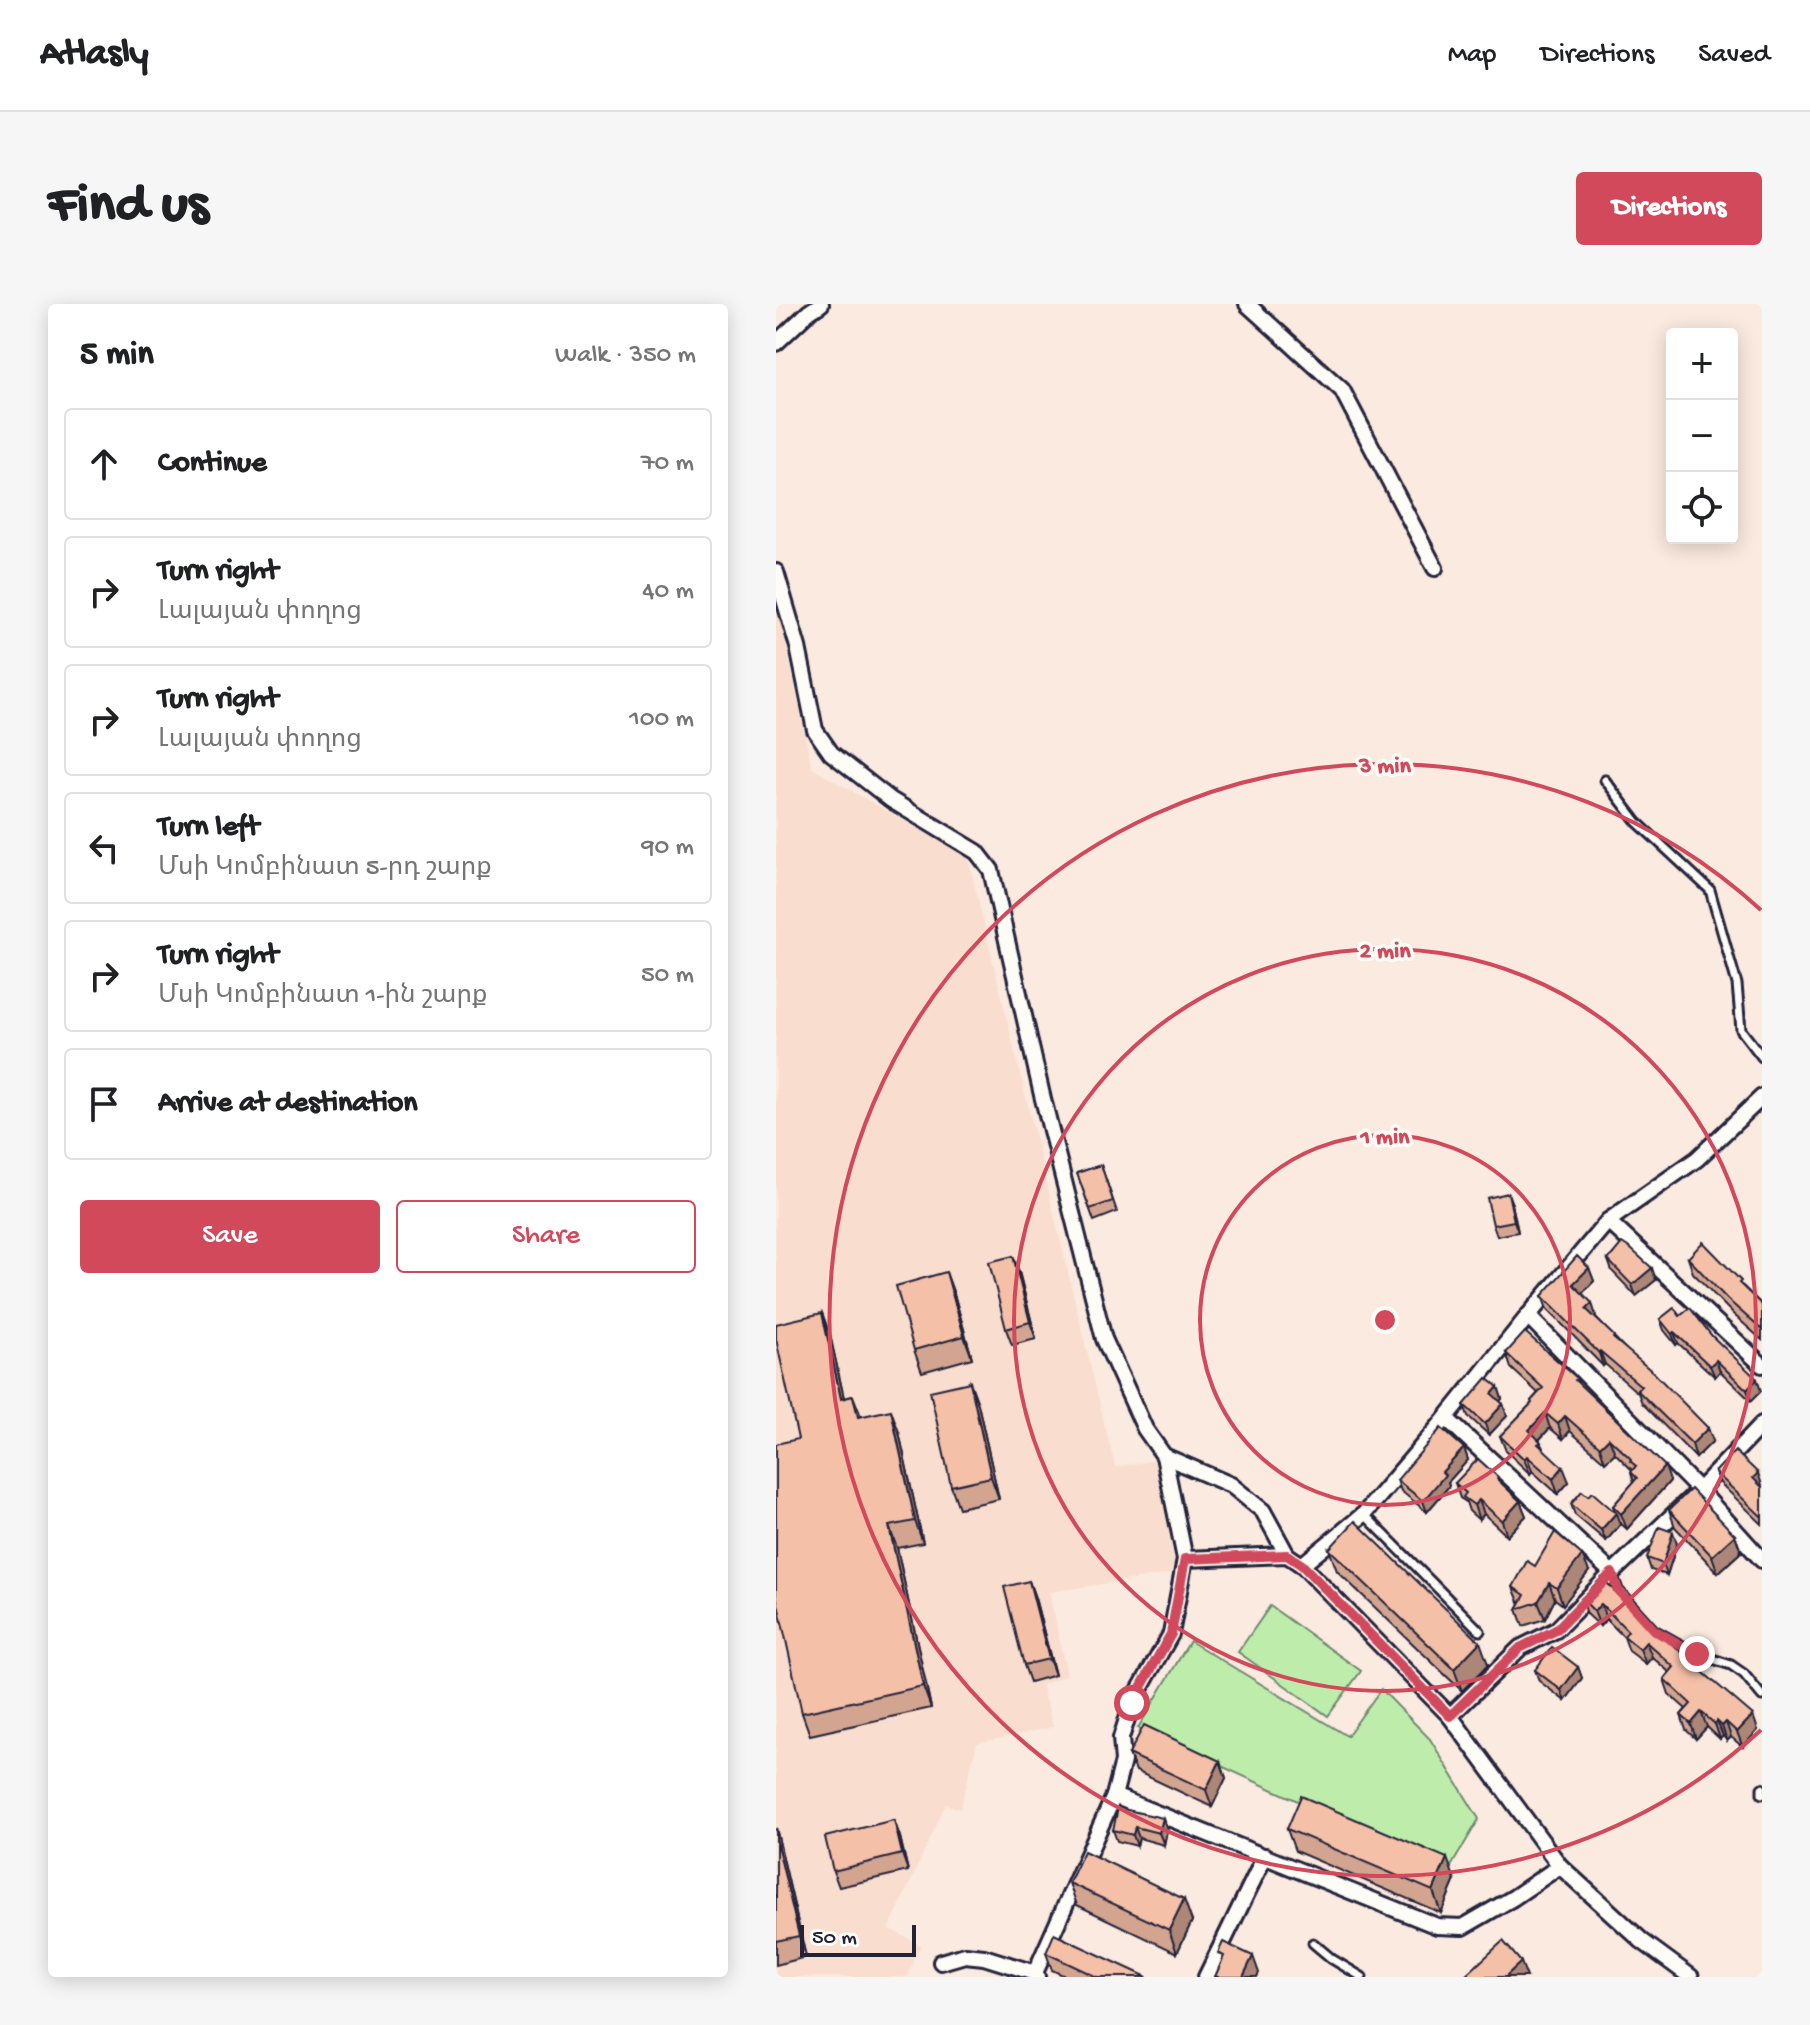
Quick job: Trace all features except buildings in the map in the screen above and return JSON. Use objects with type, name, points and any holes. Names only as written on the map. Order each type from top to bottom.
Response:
[{"type":"street","points":[[776,343],[821,304]]},
{"type":"street","points":[[1247,304],[1342,390],[1435,568]]},
{"type":"street","points":[[776,572],[798,647],[815,730],[831,753],[891,800],[977,852],[991,870],[1042,1095],[1104,1339],[1145,1429],[1164,1456],[1180,1562],[1171,1634],[1132,1703],[1121,1738],[1123,1761],[1114,1796],[1036,1975],[984,1957],[965,1955],[941,1962]]},
{"type":"street","points":[[1302,1565],[1364,1514],[1608,1221],[1697,1159],[1762,1097]]},
{"type":"street","points":[[1608,1221],[1762,1365]]},
{"type":"street","points":[[1528,1316],[1699,1490],[1762,1560]]},
{"type":"street","points":[[1446,1418],[1612,1573]]},
{"type":"street","points":[[1450,1716],[1520,1648],[1556,1630],[1762,1424]]},
{"type":"street","points":[[1164,1456],[1231,1485],[1263,1511],[1287,1555],[1302,1565],[1450,1716],[1560,1866],[1642,1941],[1691,1977]]},
{"type":"street","points":[[1180,1562],[1287,1555]]},
{"type":"street","points":[[1114,1796],[1437,1926],[1463,1927],[1560,1866]]},
{"type":"street","points":[[1206,1977],[1265,1856]]},
{"type":"lane","points":[[1605,780],[1637,822],[1710,890],[1737,984],[1741,1030],[1762,1057]]},
{"type":"lane","points":[[1364,1514],[1480,1631]]},
{"type":"lane","points":[[1612,1573],[1618,1590],[1654,1630],[1697,1654],[1731,1665],[1744,1674],[1762,1696]]},
{"type":"lane","points":[[1313,1943],[1362,1977]]},
{"type":"shaded area","points":[[776,599],[812,768],[968,858],[1115,1467],[1158,1460],[1174,1565],[1169,1574],[1049,1592],[1067,1675],[1041,1685],[1053,1727],[977,1743],[960,1809],[946,1804],[889,1929],[921,1945],[907,1977],[776,1977]]},
{"type":"green space","points":[[1270,1606],[1361,1671],[1328,1716],[1238,1652]]},
{"type":"green space","points":[[1190,1641],[1347,1736],[1381,1689],[1430,1739],[1479,1819],[1449,1870],[1138,1728]]},
{"type":"route","points":[[1132,1703],[1171,1634],[1185,1559],[1287,1555],[1302,1565],[1450,1716],[1520,1648],[1556,1630],[1612,1573],[1618,1590],[1654,1630],[1697,1654]]}]
